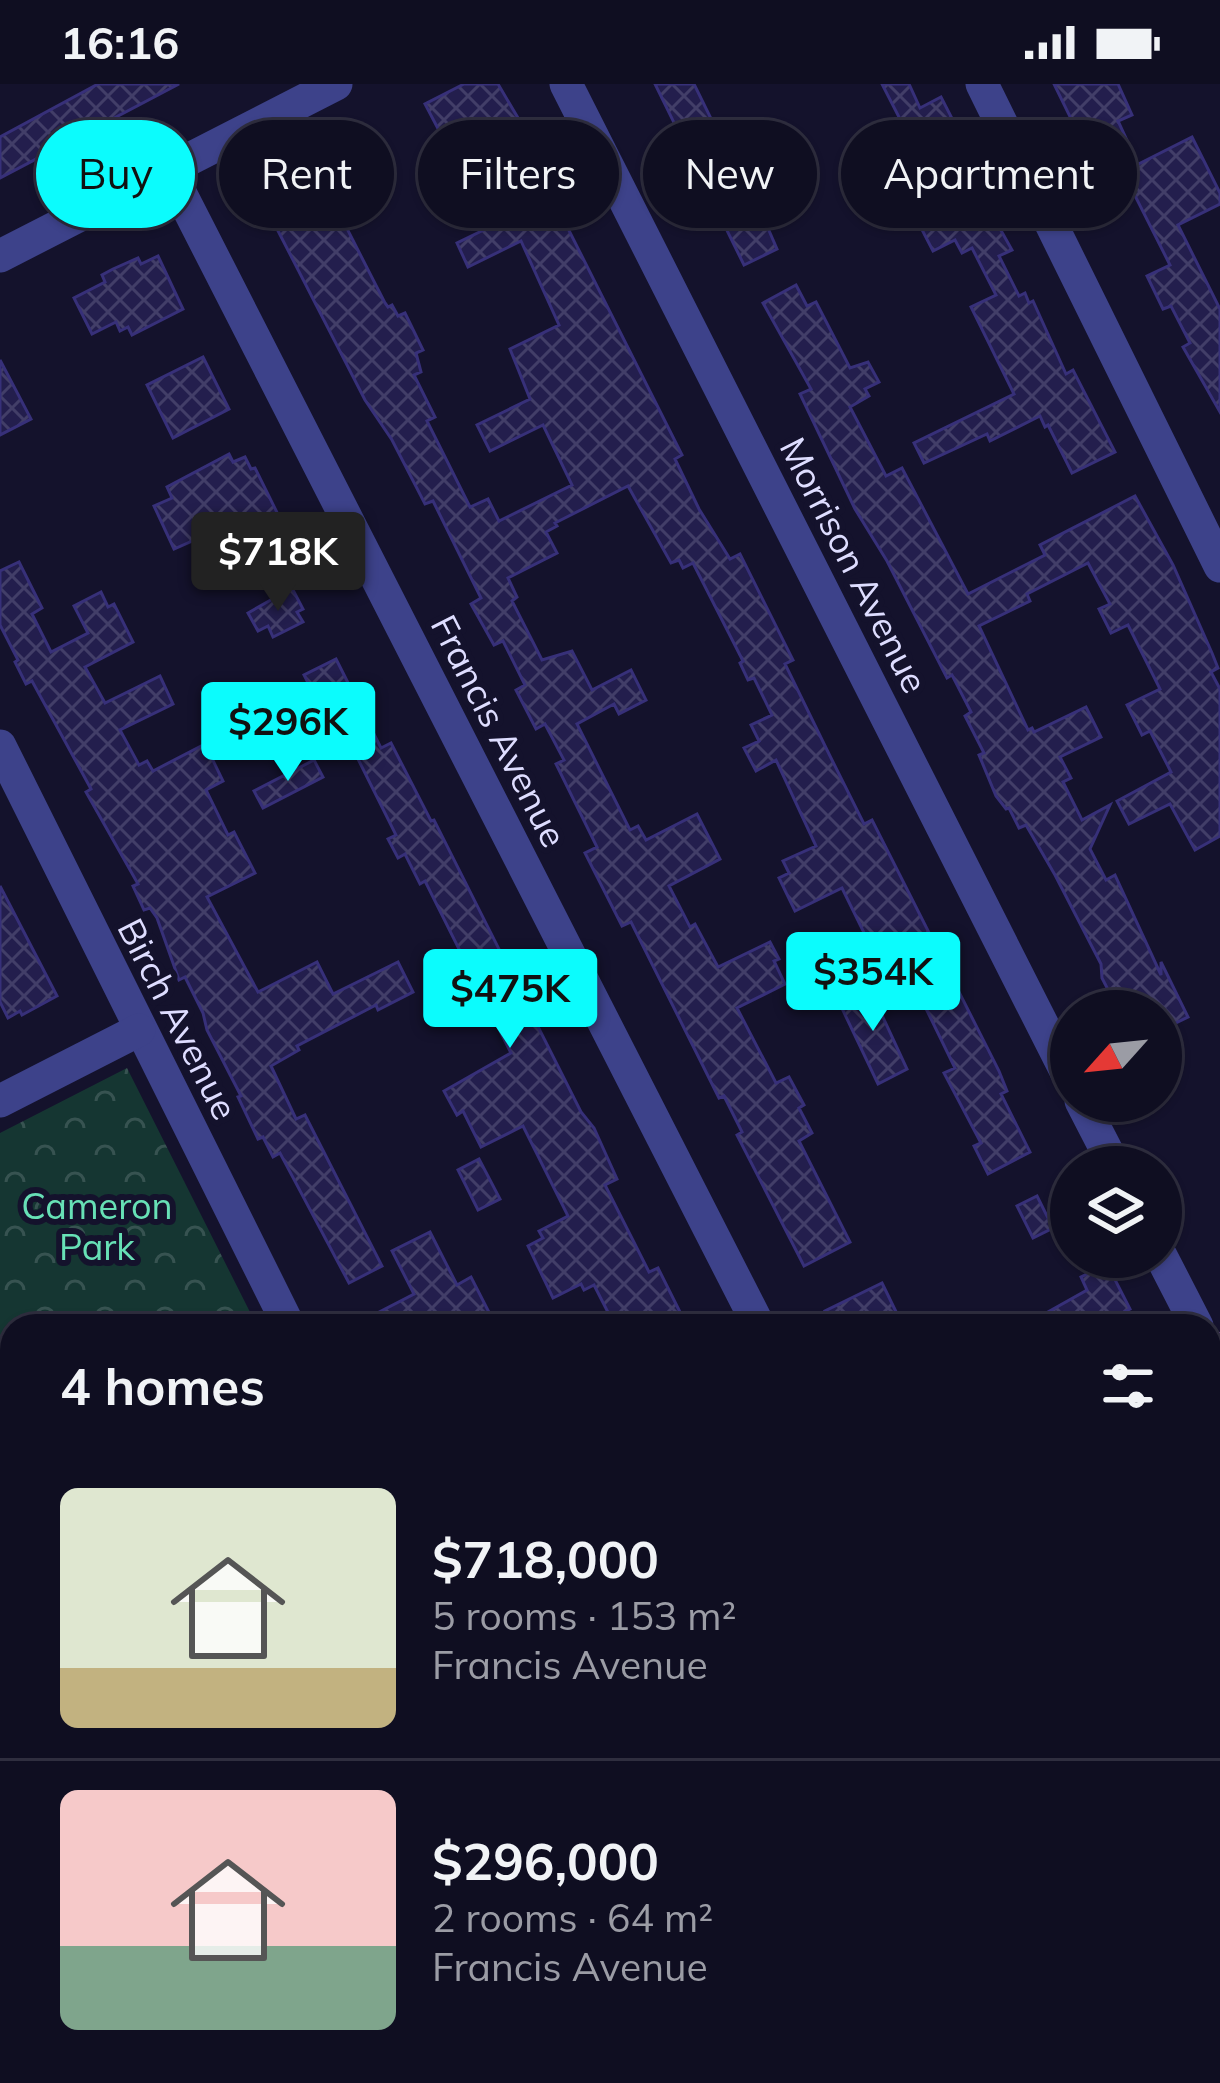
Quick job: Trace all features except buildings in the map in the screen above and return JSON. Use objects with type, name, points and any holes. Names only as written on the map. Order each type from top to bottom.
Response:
[{"type":"street","points":[[195,157],[336,84]]},
{"type":"street","name":"Morrison Avenue","points":[[566,84],[1050,1040]]},
{"type":"street","points":[[982,84],[1220,566]]},
{"type":"street","name":"Francis Avenue","points":[[195,222],[753,1314]]},
{"type":"street","points":[[0,256],[56,228]]},
{"type":"street","name":"Birch Avenue","points":[[0,746],[284,1314]]},
{"type":"street","points":[[0,1101],[139,1030]]},
{"type":"street","points":[[1173,1278],[1192,1314]]},
{"type":"green space","name":"Cameron Park","points":[[127,1068],[251,1314],[0,1314],[0,1133]]}]
